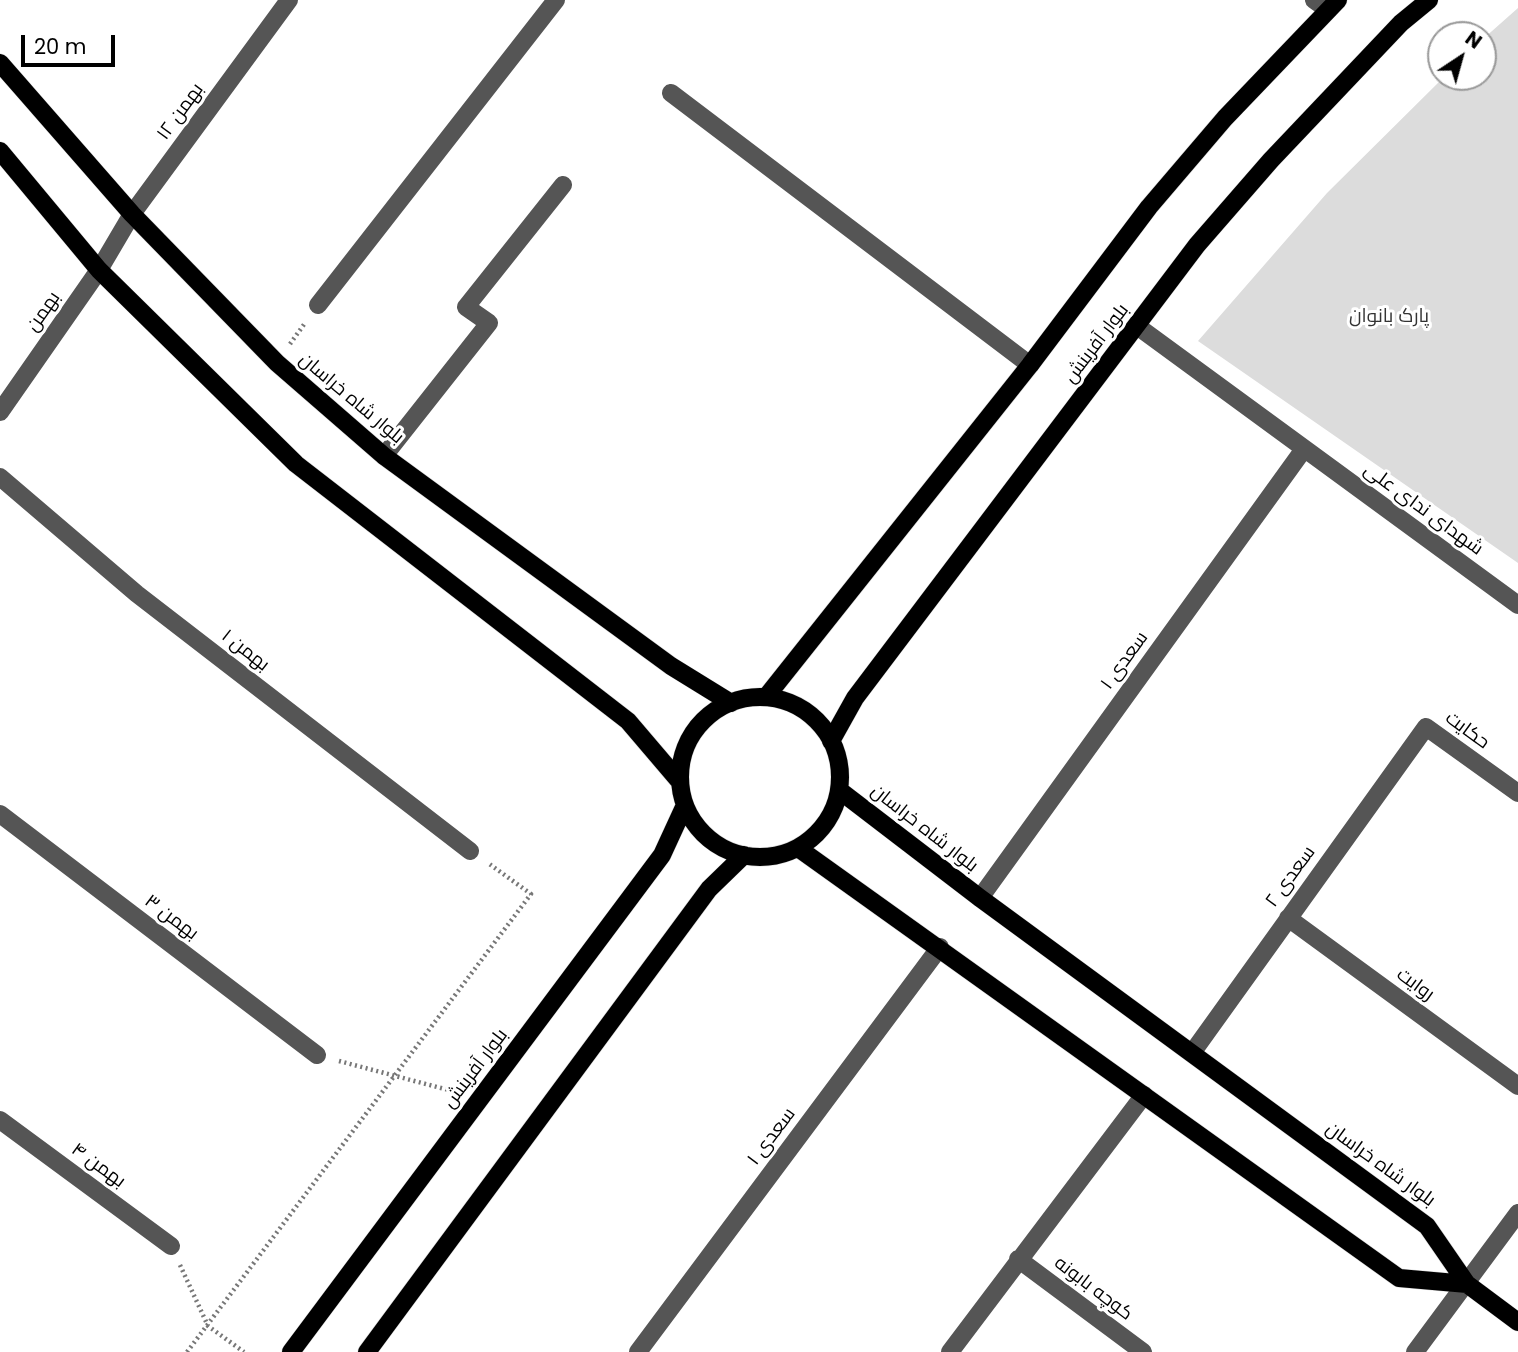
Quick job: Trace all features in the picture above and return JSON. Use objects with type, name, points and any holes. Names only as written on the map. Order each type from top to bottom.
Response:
[{"type":"main road","name":"بلوار آفرینش","points":[[831,741],[855,698],[1197,246],[1271,160],[1401,23],[1429,0]]},
{"type":"main road","points":[[766,697],[1030,365],[1149,207],[1327,4]]},
{"type":"main road","name":"بلوار شاه خراسان","points":[[0,63],[132,214],[276,363],[384,456],[671,666],[731,703]]},
{"type":"main road","points":[[0,151],[99,270],[296,464],[628,721],[680,782]]},
{"type":"main road","points":[[766,697],[789,702],[808,713],[825,729],[831,741],[840,772],[839,790],[831,816],[817,834],[798,848],[777,855],[744,855],[712,841],[696,824],[685,805],[680,782],[682,759],[690,738],[704,720],[731,703],[766,697]]},
{"type":"main road","name":"بلوار شاه خراسان","points":[[839,790],[980,898],[1427,1226],[1467,1284]]},
{"type":"main road","name":"بلوار آفرینش","points":[[291,1352],[662,855],[685,805]]},
{"type":"main road","points":[[798,848],[940,947],[1399,1278],[1467,1284],[1518,1322]]},
{"type":"main road","points":[[367,1352],[709,889],[744,855]]},
{"type":"street","name":"۱۲ بهمن","points":[[99,270],[132,214],[289,0]]},
{"type":"street","points":[[318,305],[556,0]]},
{"type":"street","points":[[671,93],[1030,365]]},
{"type":"street","points":[[384,456],[489,323],[466,307],[563,185]]},
{"type":"street","name":"بهمن","points":[[0,412],[99,270]]},
{"type":"street","name":"شهدای ندای علی","points":[[1137,326],[1518,605]]},
{"type":"street","name":"سعدی ۱","points":[[980,898],[1304,449]]},
{"type":"street","name":"بهمن ۱","points":[[0,477],[137,594],[470,850]]},
{"type":"street","name":"حکایت","points":[[1426,727],[1518,793]]},
{"type":"street","name":"سعدی ۲","points":[[1192,1053],[1426,727]]},
{"type":"street","name":"بهمن ۳","points":[[0,814],[317,1055]]},
{"type":"street","name":"روایت","points":[[1288,918],[1518,1086]]},
{"type":"street","name":"سعدی ۱","points":[[638,1352],[940,947]]},
{"type":"street","points":[[950,1352],[1144,1095]]},
{"type":"street","name":"بهمن ۴","points":[[0,1120],[171,1246]]},
{"type":"street","points":[[1415,1352],[1518,1213]]},
{"type":"street","name":"کوچه بابونه","points":[[1018,1259],[1143,1352]]},
{"type":"path","points":[[276,363],[318,305]]},
{"type":"path","points":[[187,1352],[531,894],[470,850]]},
{"type":"path","points":[[317,1055],[480,1098]]},
{"type":"path","points":[[171,1246],[208,1326],[244,1352]]},
{"type":"green space","name":"پارک بانوان","points":[[1518,8],[1518,563],[1198,341],[1327,193],[1430,91],[1497,91],[1497,27]]}]
